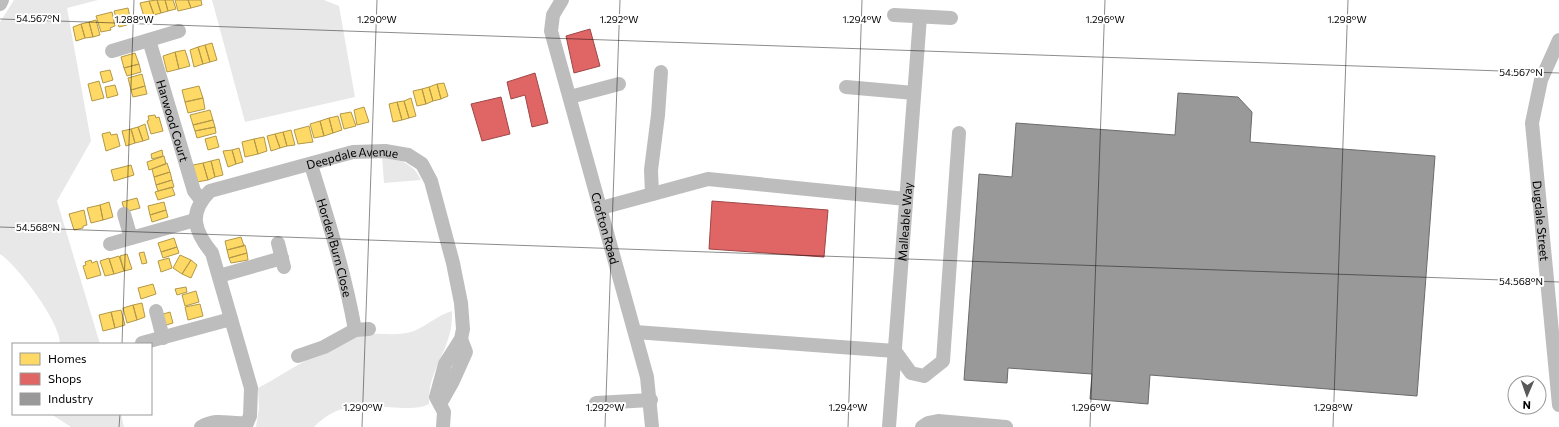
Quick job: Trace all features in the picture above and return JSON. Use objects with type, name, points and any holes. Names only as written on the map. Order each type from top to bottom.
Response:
[{"type":"street","points":[[0,4],[2,0]]},
{"type":"street","name":"Crofton Road","points":[[562,0],[553,15],[552,31],[647,376],[651,400],[652,427]]},
{"type":"street","points":[[894,15],[952,18]]},
{"type":"street","name":"Malleable Way","points":[[889,427],[920,17]]},
{"type":"street","points":[[112,51],[179,31]]},
{"type":"street","name":"Harwood Court","points":[[149,40],[194,191],[201,200]]},
{"type":"street","name":"Dugdale Street","points":[[1558,44],[1541,80],[1532,123],[1559,405]]},
{"type":"street","points":[[656,193],[651,170],[658,116],[661,72]]},
{"type":"street","points":[[570,96],[619,84]]},
{"type":"street","points":[[846,87],[914,93]]},
{"type":"street","points":[[635,332],[895,351],[911,373],[924,376],[943,361],[959,133]]},
{"type":"street","name":"Deepdale Avenue","points":[[201,200],[210,191],[310,165],[353,152],[385,151],[408,155],[422,164],[431,181],[453,263],[461,303],[463,329],[461,339],[466,352],[453,382],[440,404],[444,412],[443,427]]},
{"type":"street","name":"Horden Burn Close","points":[[310,165],[330,225],[338,260],[346,280],[355,330]]},
{"type":"street","points":[[600,208],[708,180],[906,199]]},
{"type":"street","points":[[201,200],[197,209],[195,220],[201,239],[212,253],[251,388],[250,416],[245,426],[219,420],[201,427]]},
{"type":"street","points":[[124,214],[131,238]]},
{"type":"street","points":[[110,244],[195,220]]},
{"type":"street","points":[[219,276],[283,263],[278,243]]},
{"type":"street","points":[[156,311],[163,338]]},
{"type":"street","points":[[142,343],[232,319]]},
{"type":"street","points":[[298,356],[324,347],[355,330],[369,329]]},
{"type":"street","points":[[596,403],[651,400]]},
{"type":"street","points":[[922,427],[928,423],[938,421],[1006,427]]},
{"type":"shaded area","points":[[14,0],[98,0],[67,8],[91,141],[57,201],[100,343],[60,343],[54,323],[46,309],[17,270],[0,254],[0,22]]},
{"type":"shaded area","points":[[212,0],[324,0],[339,6],[355,97],[245,122]]},
{"type":"shaded area","points":[[382,156],[400,160],[410,166],[418,174],[421,180],[384,183]]},
{"type":"shaded area","points":[[452,311],[450,333],[433,376],[429,394],[429,404],[414,408],[356,406],[346,408],[324,418],[314,427],[256,427],[259,408],[258,388],[341,342],[354,337],[369,334],[407,333],[414,331]]},
{"type":"shaded area","points":[[53,415],[121,415],[124,427],[71,427]]},
{"type":"building: Homes","points":[[157,0],[165,0],[168,11],[161,13]]},
{"type":"building: Homes","points":[[157,0],[161,13],[154,15],[149,1]]},
{"type":"building: Homes","points":[[165,0],[173,0],[176,9],[168,11]]},
{"type":"building: Homes","points":[[175,0],[188,0],[191,8],[178,11]]},
{"type":"building: Homes","points":[[188,0],[201,0],[202,5],[191,8]]},
{"type":"building: Homes","points":[[149,1],[154,15],[144,17],[140,3]]},
{"type":"building: Homes","points":[[128,8],[131,21],[126,22],[127,25],[119,27],[114,11]]},
{"type":"building: Homes","points":[[112,12],[115,26],[110,28],[111,30],[101,32],[96,16]]},
{"type":"building: Homes","points":[[96,20],[100,35],[93,37],[89,22]]},
{"type":"building: Homes","points":[[89,22],[93,37],[85,38],[81,24]]},
{"type":"building: Homes","points":[[81,24],[85,38],[76,41],[73,27]]},
{"type":"building: Homes","points":[[212,43],[217,60],[210,62],[205,45]]},
{"type":"building: Homes","points":[[205,45],[210,62],[203,64],[198,47]]},
{"type":"building: Homes","points":[[198,47],[203,64],[194,67],[190,50]]},
{"type":"building: Homes","points":[[185,50],[190,66],[179,69],[175,52]]},
{"type":"building: Homes","points":[[175,52],[179,69],[167,72],[163,56]]},
{"type":"building: Homes","points":[[135,53],[139,64],[124,68],[121,57]]},
{"type":"building: Homes","points":[[139,64],[141,72],[127,76],[124,68]]},
{"type":"building: Homes","points":[[110,70],[113,80],[103,83],[100,72]]},
{"type":"building: Homes","points":[[142,74],[145,86],[131,90],[128,78]]},
{"type":"building: Homes","points":[[99,81],[104,98],[92,101],[88,84]]},
{"type":"building: Homes","points":[[444,83],[448,96],[441,99],[437,84]]},
{"type":"building: Homes","points":[[437,84],[441,99],[433,101],[429,87]]},
{"type":"building: Homes","points":[[115,85],[118,95],[107,98],[105,87]]},
{"type":"building: Homes","points":[[145,86],[147,94],[133,97],[131,90]]},
{"type":"building: Homes","points":[[199,86],[203,98],[185,102],[182,90]]},
{"type":"building: Homes","points":[[429,87],[433,101],[426,104],[422,89]]},
{"type":"building: Homes","points":[[422,89],[426,104],[417,106],[413,91]]},
{"type":"building: Homes","points":[[203,98],[205,109],[188,113],[185,102]]},
{"type":"building: Homes","points":[[411,98],[416,116],[409,118],[404,101]]},
{"type":"building: Homes","points":[[404,101],[409,118],[402,120],[397,102]]},
{"type":"building: Homes","points":[[397,102],[402,120],[393,122],[389,104]]},
{"type":"building: Homes","points":[[364,107],[369,122],[357,125],[354,110]]},
{"type":"building: Homes","points":[[210,110],[213,120],[193,125],[190,115]]},
{"type":"building: Homes","points":[[351,112],[356,126],[344,129],[340,114]]},
{"type":"building: Homes","points":[[155,115],[156,118],[159,117],[163,131],[151,134],[147,121],[149,120],[148,116]]},
{"type":"building: Homes","points":[[338,116],[342,130],[333,133],[329,118]]},
{"type":"building: Homes","points":[[329,118],[333,133],[324,136],[320,121]]},
{"type":"building: Homes","points":[[213,120],[215,127],[195,131],[193,125]]},
{"type":"building: Homes","points":[[320,121],[324,136],[314,138],[310,124]]},
{"type":"building: Homes","points":[[145,124],[149,139],[143,141],[138,127]]},
{"type":"building: Homes","points":[[309,126],[313,142],[298,144],[294,130]]},
{"type":"building: Homes","points":[[138,127],[143,141],[135,143],[131,129]]},
{"type":"building: Homes","points":[[215,127],[216,133],[197,138],[195,131]]},
{"type":"building: Homes","points":[[131,129],[135,143],[126,146],[122,131]]},
{"type":"building: Homes","points":[[291,130],[295,145],[287,146],[283,132]]},
{"type":"building: Homes","points":[[110,132],[111,135],[117,134],[120,146],[106,151],[102,134]]},
{"type":"building: Homes","points":[[283,132],[287,146],[280,148],[275,134]]},
{"type":"building: Homes","points":[[275,134],[280,148],[271,151],[267,136]]},
{"type":"building: Homes","points":[[216,136],[219,147],[208,150],[205,139]]},
{"type":"building: Homes","points":[[264,137],[267,151],[258,154],[254,139]]},
{"type":"building: Homes","points":[[254,139],[258,154],[245,157],[242,142]]},
{"type":"building: Homes","points":[[239,148],[243,162],[236,164],[232,150]]},
{"type":"building: Homes","points":[[162,150],[163,156],[152,159],[151,154]]},
{"type":"building: Homes","points":[[232,150],[236,164],[228,167],[223,151]]},
{"type":"building: Homes","points":[[164,156],[166,164],[149,170],[147,162]]},
{"type":"building: Homes","points":[[219,159],[223,175],[215,177],[211,161]]},
{"type":"building: Homes","points":[[211,161],[215,177],[208,180],[203,163]]},
{"type":"building: Homes","points":[[167,163],[170,172],[154,177],[152,169]]},
{"type":"building: Homes","points":[[203,163],[208,180],[197,182],[193,165]]},
{"type":"building: Homes","points":[[131,165],[134,175],[114,181],[111,170]]},
{"type":"building: Homes","points":[[170,172],[172,180],[156,185],[154,177]]},
{"type":"building: Homes","points":[[172,180],[174,187],[158,191],[156,185]]},
{"type":"building: Homes","points":[[172,187],[175,195],[158,200],[155,192]]},
{"type":"building: Homes","points":[[137,198],[140,208],[125,212],[122,202]]},
{"type":"building: Homes","points":[[109,202],[113,217],[103,220],[100,205]]},
{"type":"building: Homes","points":[[164,202],[166,210],[150,215],[148,206]]},
{"type":"building: Homes","points":[[100,205],[103,220],[91,223],[87,208]]},
{"type":"building: Homes","points":[[84,210],[87,225],[83,226],[83,228],[74,230],[69,214]]},
{"type":"building: Homes","points":[[166,210],[168,217],[152,222],[150,215]]},
{"type":"building: Homes","points":[[241,237],[244,246],[227,250],[225,241]]},
{"type":"building: Homes","points":[[174,238],[177,247],[161,252],[158,243]]},
{"type":"building: Homes","points":[[245,245],[247,253],[229,258],[227,250]]},
{"type":"building: Homes","points":[[177,247],[179,253],[163,258],[161,252]]},
{"type":"building: Homes","points":[[144,252],[147,263],[142,264],[139,253]]},
{"type":"building: Homes","points":[[247,253],[248,260],[231,263],[229,258]]},
{"type":"building: Homes","points":[[127,254],[132,269],[124,271],[120,256]]},
{"type":"building: Homes","points":[[180,255],[191,260],[182,274],[173,268]]},
{"type":"building: Homes","points":[[119,256],[124,271],[114,274],[109,259]]},
{"type":"building: Homes","points":[[109,258],[114,274],[105,276],[100,261]]},
{"type":"building: Homes","points":[[169,258],[172,268],[161,272],[158,261]]},
{"type":"building: Homes","points":[[91,260],[92,263],[97,261],[101,275],[87,279],[83,266],[86,265],[85,262]]},
{"type":"building: Homes","points":[[191,260],[197,265],[191,278],[182,274]]},
{"type":"building: Homes","points":[[153,284],[156,294],[141,299],[138,288]]},
{"type":"building: Homes","points":[[186,287],[187,292],[177,295],[175,289]]},
{"type":"building: Homes","points":[[196,291],[199,302],[185,306],[182,295]]},
{"type":"building: Homes","points":[[142,303],[145,317],[137,320],[133,305]]},
{"type":"building: Homes","points":[[200,304],[203,316],[188,320],[185,307]]},
{"type":"building: Homes","points":[[133,305],[137,320],[127,323],[123,308]]},
{"type":"building: Homes","points":[[121,310],[125,325],[115,328],[111,312]]},
{"type":"building: Homes","points":[[111,312],[115,328],[103,331],[99,315]]},
{"type":"building: Homes","points":[[170,312],[173,323],[163,326],[160,315]]},
{"type":"building: Shops","points":[[590,29],[600,66],[574,73],[566,36]]},
{"type":"building: Shops","points":[[535,73],[548,123],[532,127],[525,95],[511,99],[507,82]]},
{"type":"building: Shops","points":[[501,97],[510,134],[482,141],[471,104]]},
{"type":"building: Shops","points":[[712,201],[828,210],[824,257],[709,249]]},
{"type":"building: Industry","points":[[1178,93],[1238,97],[1252,112],[1250,142],[1435,156],[1417,396],[1150,375],[1148,404],[1090,399],[1092,374],[1008,368],[1007,383],[964,380],[979,174],[1012,177],[1016,123],[1175,135]]}]
